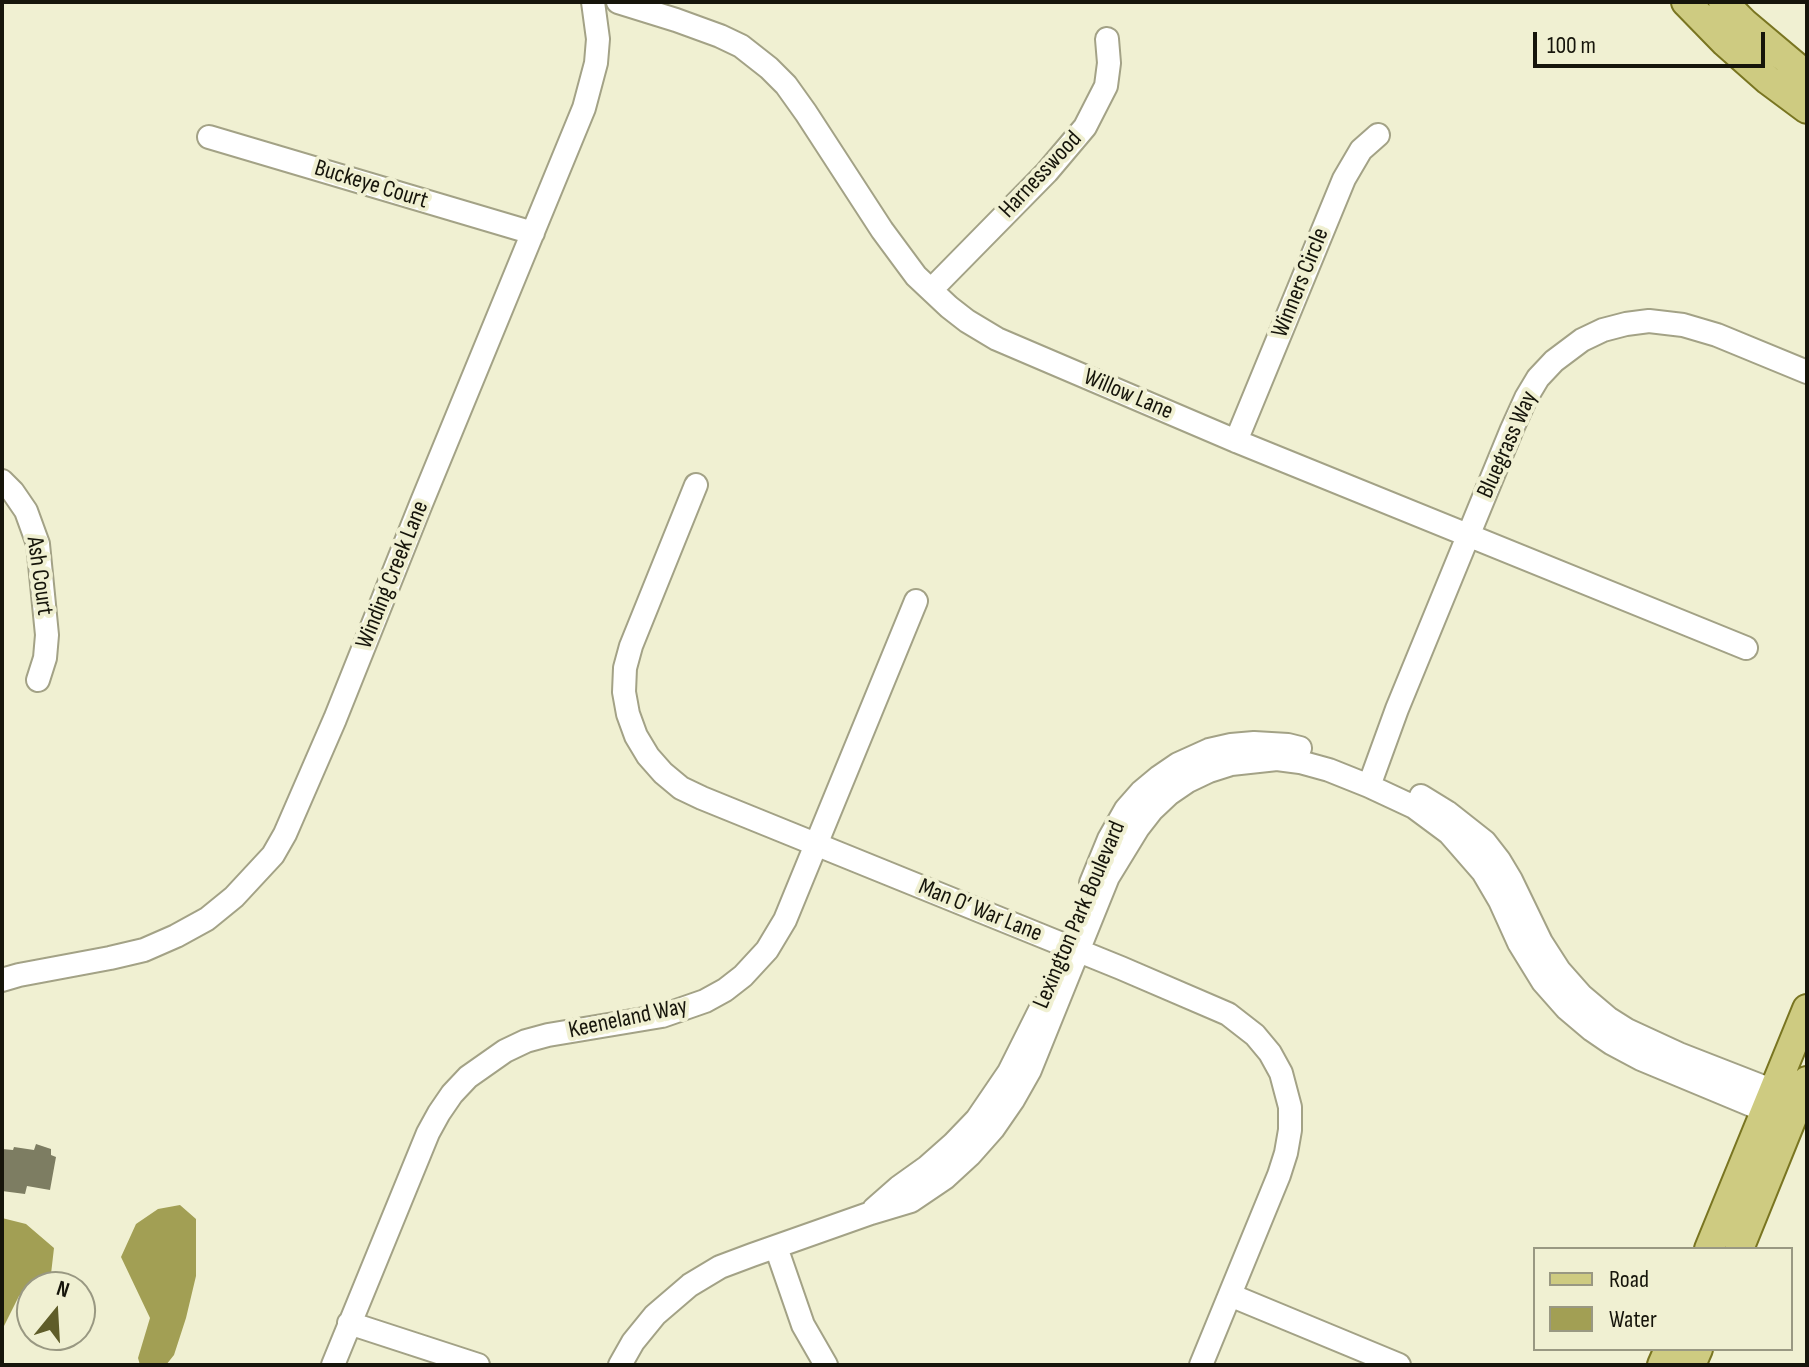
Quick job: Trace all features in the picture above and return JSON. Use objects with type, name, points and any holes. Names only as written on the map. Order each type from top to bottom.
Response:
[{"type":"main road","points":[[1686,2],[1725,42],[1807,109]]},
{"type":"main road","points":[[1723,2],[1785,60],[1807,76]]},
{"type":"main road","points":[[1710,1247],[1807,1009]]},
{"type":"main road","points":[[1740,1247],[1801,1114],[1807,1081]]},
{"type":"street","name":"Winding Creek Lane","points":[[2,980],[144,950],[176,936],[207,919],[234,897],[273,855],[292,820],[329,734],[591,86],[598,39],[593,2]]},
{"type":"street","name":"Willow Lane","points":[[618,2],[720,36],[741,46],[769,68],[806,113],[895,249],[931,290],[967,321],[997,339],[1236,441],[1746,648]]},
{"type":"street","name":"Harnesswood","points":[[931,290],[1047,172],[1085,127],[1102,97],[1109,75],[1107,39]]},
{"type":"street","name":"Winners Circle","points":[[1236,441],[1344,179],[1361,150],[1378,135]]},
{"type":"street","name":"Buckeye Court","points":[[209,137],[533,233]]},
{"type":"street","name":"Bluegrass Way","points":[[1371,780],[1397,709],[1526,398],[1538,378],[1554,361],[1582,340],[1603,330],[1649,321],[1672,323],[1717,335],[1807,372]]},
{"type":"street","name":"Ash Court","points":[[2,481],[26,511],[38,544],[47,635],[45,658],[38,680]]},
{"type":"street","name":"Man O’ War Lane","points":[[696,485],[625,668],[624,692],[628,714],[636,736],[663,773],[681,788],[702,798],[1228,1014],[1255,1035],[1270,1053],[1281,1073],[1290,1107],[1286,1153],[1201,1365]]},
{"type":"street","name":"Keeneland Way","points":[[333,1365],[428,1133],[452,1094],[468,1077],[505,1051],[526,1041],[662,1016],[705,1001],[743,976],[767,950],[785,920],[916,601]]},
{"type":"street","name":"Lexington Park Boulevard","points":[[620,1365],[633,1342],[655,1315],[690,1285],[720,1267],[871,1213],[953,1144],[991,1101],[1009,1072],[1072,948],[1114,829],[1126,809],[1141,792],[1178,764],[1209,750],[1231,745],[1288,745],[1330,756],[1371,780],[1418,794],[1438,806],[1473,831],[1499,860],[1541,942],[1559,970],[1582,996],[1627,1030],[1801,1114]]},
{"type":"street","points":[[776,1247],[803,1325],[826,1365]]},
{"type":"street","points":[[1230,1295],[1399,1365]]},
{"type":"street","points":[[349,1323],[478,1365]]},
{"type":"water","points":[[180,1205],[196,1219],[196,1276],[186,1318],[174,1355],[166,1365],[140,1365],[138,1358],[150,1318],[121,1257],[136,1224],[158,1209]]},
{"type":"water","points":[[2,1218],[26,1224],[54,1248],[51,1271],[16,1271],[16,1302],[2,1330]]},
{"type":"building","points":[[36,1144],[51,1149],[51,1155],[56,1157],[50,1190],[27,1186],[25,1194],[2,1191],[2,1149],[34,1150]]}]
